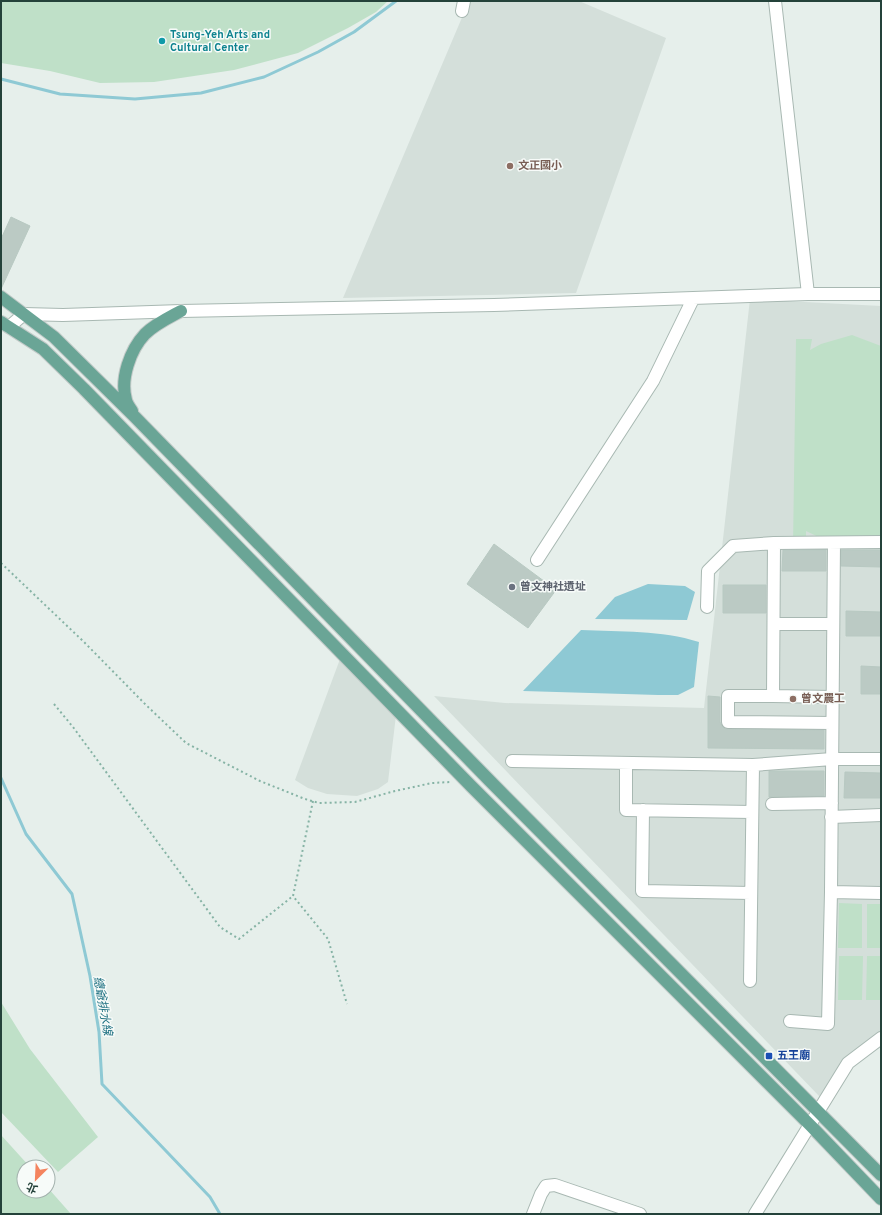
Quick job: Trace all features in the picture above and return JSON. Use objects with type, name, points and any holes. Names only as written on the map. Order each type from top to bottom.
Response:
[{"type":"main road","points":[[1,297],[54,337],[135,417],[489,780],[881,1175]]},
{"type":"main road","points":[[135,417],[126,401],[124,390],[126,372],[133,351],[144,334],[159,322],[181,311]]},
{"type":"main road","points":[[5,325],[43,349],[84,389],[471,786],[811,1126],[881,1199]]},
{"type":"street","points":[[775,1],[808,294]]},
{"type":"street","points":[[5,325],[24,314],[63,315],[181,311],[321,309],[693,299],[808,294],[881,294]]},
{"type":"street","points":[[537,560],[653,381],[693,299]]},
{"type":"street","points":[[707,607],[708,571],[733,546],[881,542]]},
{"type":"street","points":[[790,1021],[828,1024],[831,892],[834,543]]},
{"type":"street","points":[[773,696],[774,544]]},
{"type":"street","points":[[774,624],[833,624]]},
{"type":"street","points":[[832,697],[728,696],[728,722],[832,723]]},
{"type":"street","points":[[512,761],[753,765],[832,759],[881,759]]},
{"type":"street","points":[[626,763],[626,810],[752,812]]},
{"type":"street","points":[[750,981],[753,765]]},
{"type":"street","points":[[772,804],[832,803]]},
{"type":"street","points":[[643,810],[642,891],[751,893]]},
{"type":"street","points":[[831,817],[881,816]]},
{"type":"street","points":[[831,892],[881,893]]},
{"type":"street","points":[[756,1214],[848,1063],[881,1038]]},
{"type":"street","points":[[534,1214],[540,1194],[546,1186],[555,1185],[640,1214]]},
{"type":"path","points":[[1,563],[84,642],[146,705],[186,742],[260,782],[320,803],[356,802],[395,791],[432,783],[452,782]]},
{"type":"path","points":[[54,704],[78,734],[220,927],[239,939],[293,896],[313,801]]},
{"type":"path","points":[[293,896],[328,939],[347,1004]]},
{"type":"shaded area","name":"文正國小","points":[[469,1],[579,1],[666,38],[576,293],[343,298]]},
{"type":"shaded area","name":"曾文農工","points":[[750,299],[881,306],[881,1040],[848,1065],[820,1097],[434,696],[505,703],[704,708]]},
{"type":"shaded area","points":[[343,651],[397,707],[388,782],[378,789],[357,796],[327,794],[308,788],[295,780]]},
{"type":"green space","name":"Tsung-Yeh Arts and Cultural Center","points":[[1,1],[388,1],[376,12],[298,53],[234,70],[154,82],[100,83],[50,71],[1,63]]},
{"type":"green space","points":[[852,335],[881,346],[881,535],[851,544],[827,541],[806,531],[806,546],[793,546],[796,339],[812,339],[810,350],[821,344]]},
{"type":"green space","points":[[839,903],[862,904],[862,948],[838,948]]},
{"type":"green space","points":[[867,904],[881,904],[881,948],[867,948]]},
{"type":"green space","points":[[839,956],[863,956],[862,1000],[838,1000]]},
{"type":"green space","points":[[867,956],[881,956],[881,1000],[866,1000]]},
{"type":"green space","points":[[1,1002],[30,1049],[98,1137],[58,1172],[56,1170],[56,1159],[46,1159],[1,1112]]},
{"type":"green space","points":[[1,1135],[23,1159],[16,1159],[16,1199],[56,1199],[56,1197],[71,1214],[1,1214]]},
{"type":"water","points":[[648,584],[685,586],[695,592],[687,620],[595,619],[615,597]]},
{"type":"water","points":[[581,630],[656,633],[699,642],[694,687],[678,695],[523,691]]},
{"type":"building","points":[[11,217],[30,226],[1,289],[1,239]]},
{"type":"building","name":"曾文神社遺址","points":[[494,544],[556,590],[528,628],[467,584]]},
{"type":"building","points":[[783,550],[826,550],[826,571],[782,571]]},
{"type":"building","points":[[841,550],[881,550],[881,567],[841,566]]},
{"type":"building","points":[[723,585],[766,585],[766,613],[723,613]]},
{"type":"building","points":[[846,611],[881,612],[881,636],[846,636]]},
{"type":"building","points":[[861,666],[881,667],[881,694],[861,694]]},
{"type":"building","points":[[708,696],[720,697],[720,722],[725,729],[824,730],[824,749],[708,748]]},
{"type":"building","points":[[769,771],[824,771],[824,796],[769,797]]},
{"type":"building","points":[[845,772],[881,773],[881,798],[844,798]]},
{"type":"waterway","points":[[1,79],[60,94],[135,99],[201,93],[264,77],[318,52],[354,32],[396,1]]},
{"type":"waterway","name":"總爺排水線","points":[[1,778],[26,834],[72,894],[90,976],[99,1032],[102,1084],[210,1197],[220,1214]]},
{"type":"place","name":"Tsung-Yeh Arts and Cultural Center","points":[[162,41]]},
{"type":"place","name":"文正國小","points":[[510,166]]},
{"type":"place","name":"曾文神社遺址","points":[[512,587]]},
{"type":"place","name":"曾文農工","points":[[793,699]]},
{"type":"place","name":"五王廟","points":[[769,1056]]}]
